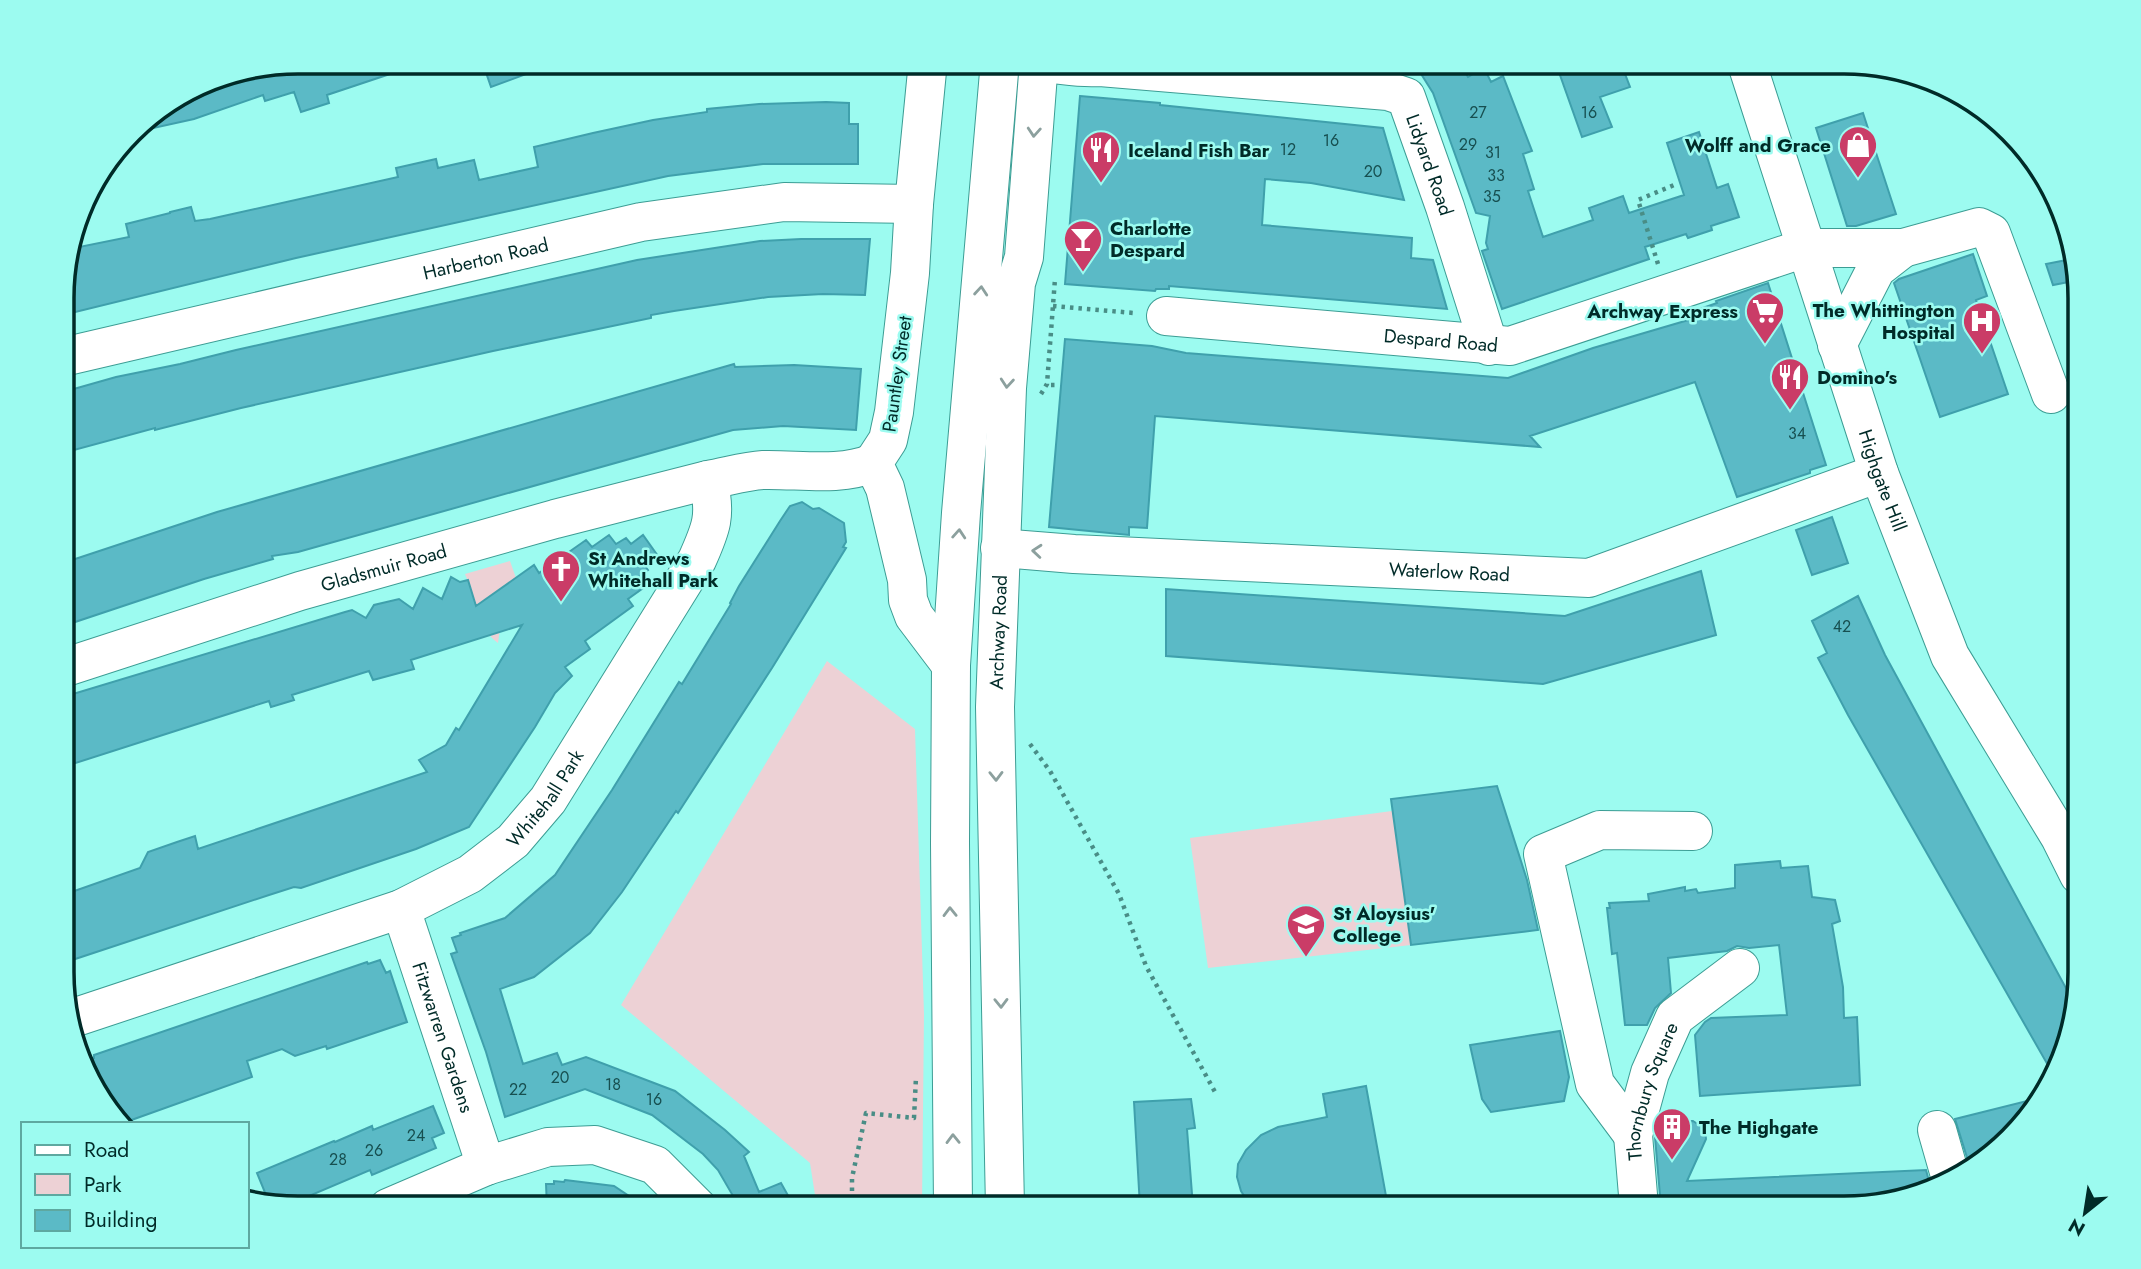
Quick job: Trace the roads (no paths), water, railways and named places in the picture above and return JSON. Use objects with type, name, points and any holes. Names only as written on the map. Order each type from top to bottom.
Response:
[{"type":"main road","name":"Pauntley Street","points":[[873,463],[888,440],[894,412],[910,273],[914,204],[928,74]]},
{"type":"main road","name":"Archway Road","points":[[953,1196],[951,665],[961,513],[994,336],[1000,74]]},
{"type":"main road","points":[[994,336],[1033,331],[1041,302],[1043,279],[1024,257],[1038,74]]},
{"type":"main road","name":"Lidyard Road","points":[[1184,74],[1388,91],[1406,97],[1445,207],[1489,346]]},
{"type":"main road","name":"Highgate Hill","points":[[1757,74],[1805,248],[1879,473],[1950,656],[2067,852]]},
{"type":"main road","name":"Harberton Road","points":[[74,354],[641,222],[784,202],[914,204]]},
{"type":"main road","points":[[1837,345],[1877,269],[1903,248],[1979,227],[1991,233],[2051,394]]},
{"type":"main road","name":"Despard Road","points":[[1166,316],[1510,346],[1805,248],[1903,248]]},
{"type":"main road","name":"Archway Road","points":[[994,336],[1007,387],[995,708],[1005,1196]]},
{"type":"main road","points":[[708,480],[760,470],[838,471],[861,468],[873,463],[885,488],[907,580],[908,600],[914,616],[951,665]]},
{"type":"main road","name":"Waterlow Road","points":[[1000,548],[1074,554],[1589,578],[1879,473]]},
{"type":"main road","name":"Gladsmuir Road","points":[[74,664],[300,591],[555,519],[708,480]]},
{"type":"main road","name":"Whitehall Park","points":[[78,1016],[401,909],[470,874],[513,841],[548,800],[698,560],[711,528],[712,496],[708,480]]},
{"type":"main road","points":[[1633,1135],[1595,1084],[1543,854],[1600,830],[1693,831]]},
{"type":"main road","name":"Fitzwarren Gardens","points":[[401,909],[486,1166]]},
{"type":"main road","name":"Thornbury Square","points":[[1638,1195],[1633,1135],[1650,1073],[1675,1017],[1740,968]]},
{"type":"main road","points":[[1937,1130],[1948,1169]]},
{"type":"main road","points":[[416,1196],[486,1166],[548,1147],[595,1145],[655,1166],[685,1196]]},
{"type":"place","name":"Wolff and Grace","points":[[1858,179]]},
{"type":"place","name":"Iceland Fish Bar","points":[[1101,184]]},
{"type":"place","name":"Charlotte Despard","points":[[1083,273]]},
{"type":"place","name":"Archway Express","points":[[1765,345]]},
{"type":"place","name":"The Whittington Hospital","points":[[1982,355]]},
{"type":"place","name":"Domino's","points":[[1790,411]]},
{"type":"place","name":"St Andrews Whitehall Park","points":[[561,603]]},
{"type":"place","name":"St Aloysius' College","points":[[1306,958]]},
{"type":"place","name":"The Highgate","points":[[1672,1161]]}]
